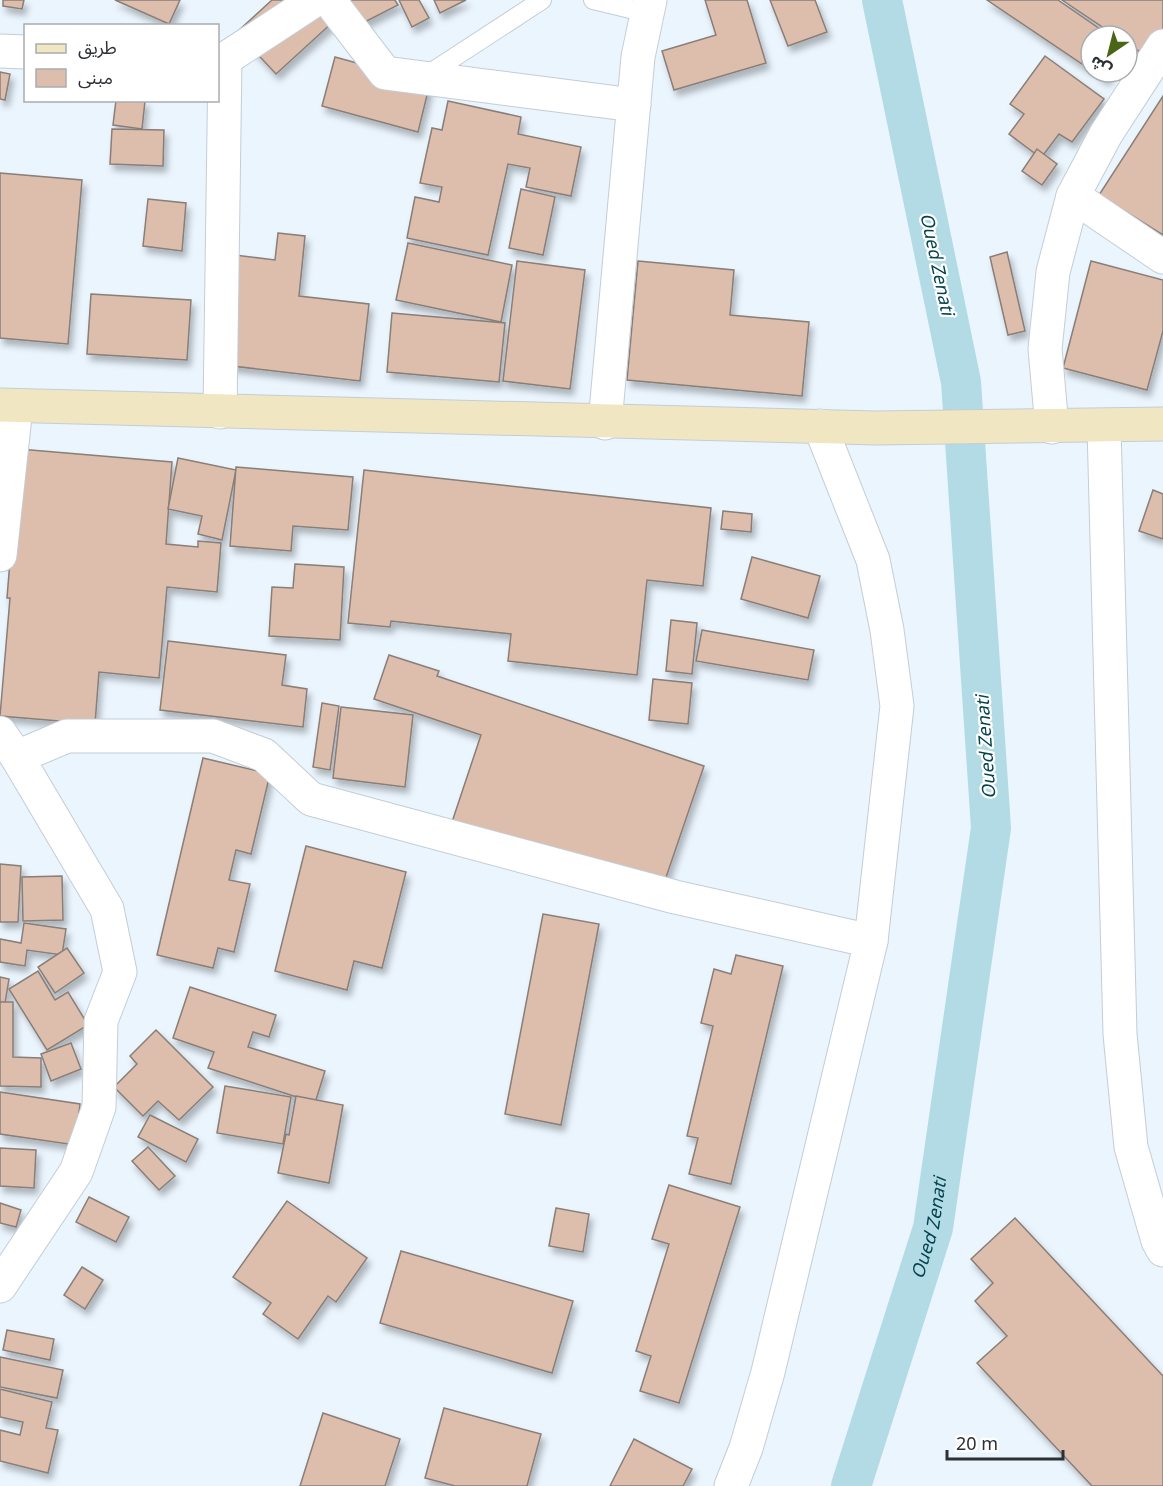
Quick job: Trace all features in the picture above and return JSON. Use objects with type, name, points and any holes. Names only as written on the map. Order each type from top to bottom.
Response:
[{"type":"street","points":[[220,412],[221,59],[315,0]]},
{"type":"street","points":[[329,0],[385,73],[634,105]]},
{"type":"street","points":[[605,423],[638,57],[649,6]]},
{"type":"street","points":[[1040,427],[1053,272],[1073,196],[1106,134],[1163,46]]},
{"type":"street","points":[[0,51],[24,52]]},
{"type":"street","points":[[1073,196],[1163,256]]},
{"type":"street","points":[[0,555],[8,406],[605,423],[876,428],[1163,424]]},
{"type":"street","points":[[731,1486],[746,1448],[768,1372],[871,940],[897,706],[887,630],[873,560],[820,426]]},
{"type":"street","points":[[1104,426],[1120,1034],[1131,1148],[1158,1241],[1163,1250]]},
{"type":"street","points":[[0,1286],[76,1172],[99,1107],[100,1020],[120,972],[107,909],[9,745],[67,736],[213,736],[264,755],[311,799],[675,897],[871,940]]},
{"type":"lane","points":[[422,78],[542,0]]},
{"type":"lane","points":[[592,0],[649,6]]},
{"type":"building","points":[[3,0],[24,0],[22,9],[3,6]]},
{"type":"building","points":[[115,0],[180,0],[169,24]]},
{"type":"building","points":[[272,0],[290,0],[334,21],[276,74],[237,32]]},
{"type":"building","points":[[343,0],[395,0],[398,5],[357,26]]},
{"type":"building","points":[[399,0],[419,0],[429,18],[412,27]]},
{"type":"building","points":[[434,0],[466,0],[440,13]]},
{"type":"building","points":[[705,0],[747,0],[766,63],[674,90],[662,51],[716,35]]},
{"type":"building","points":[[770,0],[815,0],[827,32],[788,46]]},
{"type":"building","points":[[987,0],[1058,0],[1093,24],[1079,24],[1079,62]]},
{"type":"building","points":[[1062,0],[1163,0],[1163,34],[1148,57],[1139,51],[1139,24],[1098,24]]},
{"type":"building","points":[[1045,56],[1079,81],[1079,84],[1083,84],[1104,99],[1072,142],[1059,134],[1041,158],[1009,134],[1024,114],[1010,104]]},
{"type":"building","points":[[335,57],[430,83],[418,132],[322,106]]},
{"type":"building","points":[[0,72],[10,74],[5,100],[0,99]]},
{"type":"building","points":[[1163,96],[1163,235],[1099,195]]},
{"type":"building","points":[[448,101],[521,117],[518,134],[581,147],[571,196],[526,187],[530,168],[508,164],[488,255],[407,238],[415,197],[439,202],[442,187],[420,183],[432,128],[442,130]]},
{"type":"building","points":[[116,102],[145,102],[142,129],[113,125]]},
{"type":"building","points":[[112,129],[164,130],[163,166],[110,164]]},
{"type":"building","points":[[1037,149],[1057,164],[1042,185],[1022,171]]},
{"type":"building","points":[[0,173],[82,180],[68,344],[0,338]]},
{"type":"building","points":[[521,189],[555,197],[543,255],[509,248]]},
{"type":"building","points":[[148,199],[186,203],[182,251],[143,246]]},
{"type":"building","points":[[278,233],[305,236],[299,296],[369,304],[360,381],[215,364],[227,254],[275,260]]},
{"type":"building","points":[[408,243],[512,265],[501,322],[396,300]]},
{"type":"building","points":[[1007,252],[1025,331],[1008,335],[990,257]]},
{"type":"building","points":[[517,261],[585,270],[570,389],[503,381]]},
{"type":"building","points":[[638,261],[734,270],[730,315],[809,322],[802,396],[627,380]]},
{"type":"building","points":[[1091,261],[1163,280],[1163,331],[1147,390],[1063,368]]},
{"type":"building","points":[[91,294],[191,300],[187,360],[87,354]]},
{"type":"building","points":[[392,313],[505,323],[499,382],[387,372]]},
{"type":"building","points":[[19,449],[172,462],[166,544],[198,547],[198,541],[221,543],[217,592],[167,587],[159,678],[99,672],[95,724],[0,716]]},
{"type":"building","points":[[178,458],[236,470],[222,540],[198,534],[202,516],[168,509]]},
{"type":"building","points":[[236,467],[353,477],[348,530],[293,526],[291,551],[230,546]]},
{"type":"building","points":[[364,470],[711,508],[703,586],[647,580],[637,675],[508,661],[511,634],[391,621],[390,627],[348,623]]},
{"type":"building","points":[[1153,490],[1163,494],[1163,539],[1139,531]]},
{"type":"building","points":[[723,511],[752,514],[751,532],[721,529]]},
{"type":"building","points":[[752,557],[820,576],[808,618],[741,599]]},
{"type":"building","points":[[295,564],[344,567],[340,640],[269,636],[272,587],[293,588]]},
{"type":"building","points":[[671,620],[697,623],[692,674],[666,671]]},
{"type":"building","points":[[702,630],[814,650],[808,680],[696,661]]},
{"type":"building","points":[[168,641],[286,655],[282,685],[307,689],[303,727],[160,710]]},
{"type":"building","points":[[389,655],[439,671],[437,676],[704,766],[661,892],[452,822],[481,735],[374,699]]},
{"type":"building","points":[[653,679],[692,683],[688,724],[649,720]]},
{"type":"building","points":[[322,703],[339,706],[330,770],[313,767]]},
{"type":"building","points":[[341,707],[413,715],[405,787],[333,778]]},
{"type":"building","points":[[203,758],[270,774],[251,854],[236,850],[229,880],[250,884],[234,952],[218,948],[213,968],[157,955]]},
{"type":"building","points":[[306,846],[406,872],[382,968],[354,961],[347,990],[275,971]]},
{"type":"building","points":[[0,864],[21,866],[18,922],[0,922]]},
{"type":"building","points":[[62,876],[63,920],[23,921],[22,877]]},
{"type":"building","points":[[543,914],[599,924],[561,1125],[505,1114]]},
{"type":"building","points":[[24,923],[66,929],[62,955],[27,950],[25,966],[0,962],[0,939],[21,943]]},
{"type":"building","points":[[67,948],[84,973],[55,993],[38,967]]},
{"type":"building","points":[[736,955],[783,966],[731,1184],[689,1174],[698,1138],[687,1136],[713,1026],[701,1023],[714,969],[731,974]]},
{"type":"building","points":[[38,971],[55,1000],[68,992],[88,1025],[47,1050],[9,989]]},
{"type":"building","points":[[0,977],[9,979],[5,1003],[0,1002]]},
{"type":"building","points":[[190,987],[276,1015],[269,1037],[253,1032],[248,1047],[325,1071],[315,1103],[208,1068],[214,1052],[173,1038]]},
{"type":"building","points":[[0,1002],[13,1002],[13,1057],[41,1058],[41,1087],[0,1086]]},
{"type":"building","points":[[156,1030],[213,1087],[179,1120],[158,1101],[143,1116],[114,1087],[137,1064],[130,1056]]},
{"type":"building","points":[[71,1043],[81,1069],[51,1081],[41,1054]]},
{"type":"building","points":[[225,1086],[291,1097],[283,1144],[217,1133]]},
{"type":"building","points":[[0,1092],[80,1104],[75,1145],[0,1134]]},
{"type":"building","points":[[296,1096],[343,1105],[329,1183],[278,1173],[286,1134],[289,1135]]},
{"type":"building","points":[[150,1115],[198,1139],[186,1162],[138,1137]]},
{"type":"building","points":[[148,1147],[175,1176],[159,1190],[132,1161]]},
{"type":"building","points":[[0,1148],[36,1150],[34,1188],[0,1186]]},
{"type":"building","points":[[669,1185],[740,1207],[679,1403],[640,1391],[651,1356],[636,1351],[669,1244],[652,1239]]},
{"type":"building","points":[[89,1197],[129,1217],[116,1242],[76,1222]]},
{"type":"building","points":[[287,1201],[367,1258],[336,1302],[328,1296],[298,1339],[263,1314],[271,1303],[233,1277]]},
{"type":"building","points":[[0,1203],[21,1210],[16,1227],[0,1223]]},
{"type":"building","points":[[556,1208],[589,1214],[583,1252],[549,1246]]},
{"type":"building","points":[[1015,1218],[1163,1376],[1163,1486],[1092,1486],[977,1363],[1007,1336],[975,1301],[993,1283],[971,1259]]},
{"type":"building","points":[[401,1251],[573,1301],[552,1373],[380,1323]]},
{"type":"building","points":[[82,1267],[103,1280],[85,1309],[64,1295]]},
{"type":"building","points":[[7,1330],[54,1339],[50,1360],[3,1350]]},
{"type":"building","points":[[0,1357],[63,1370],[57,1398],[0,1387]]},
{"type":"building","points":[[0,1389],[52,1402],[46,1428],[58,1430],[48,1473],[0,1461],[0,1430],[20,1435],[23,1422],[0,1417]]},
{"type":"building","points":[[444,1408],[541,1434],[527,1486],[455,1486],[425,1478]]},
{"type":"building","points":[[323,1413],[400,1439],[385,1486],[300,1486]]},
{"type":"building","points":[[634,1439],[692,1469],[683,1486],[610,1486]]},
{"type":"waterway","name":"Oued Zenati","points":[[851,1486],[933,1228],[991,828],[961,382],[882,0]]}]
